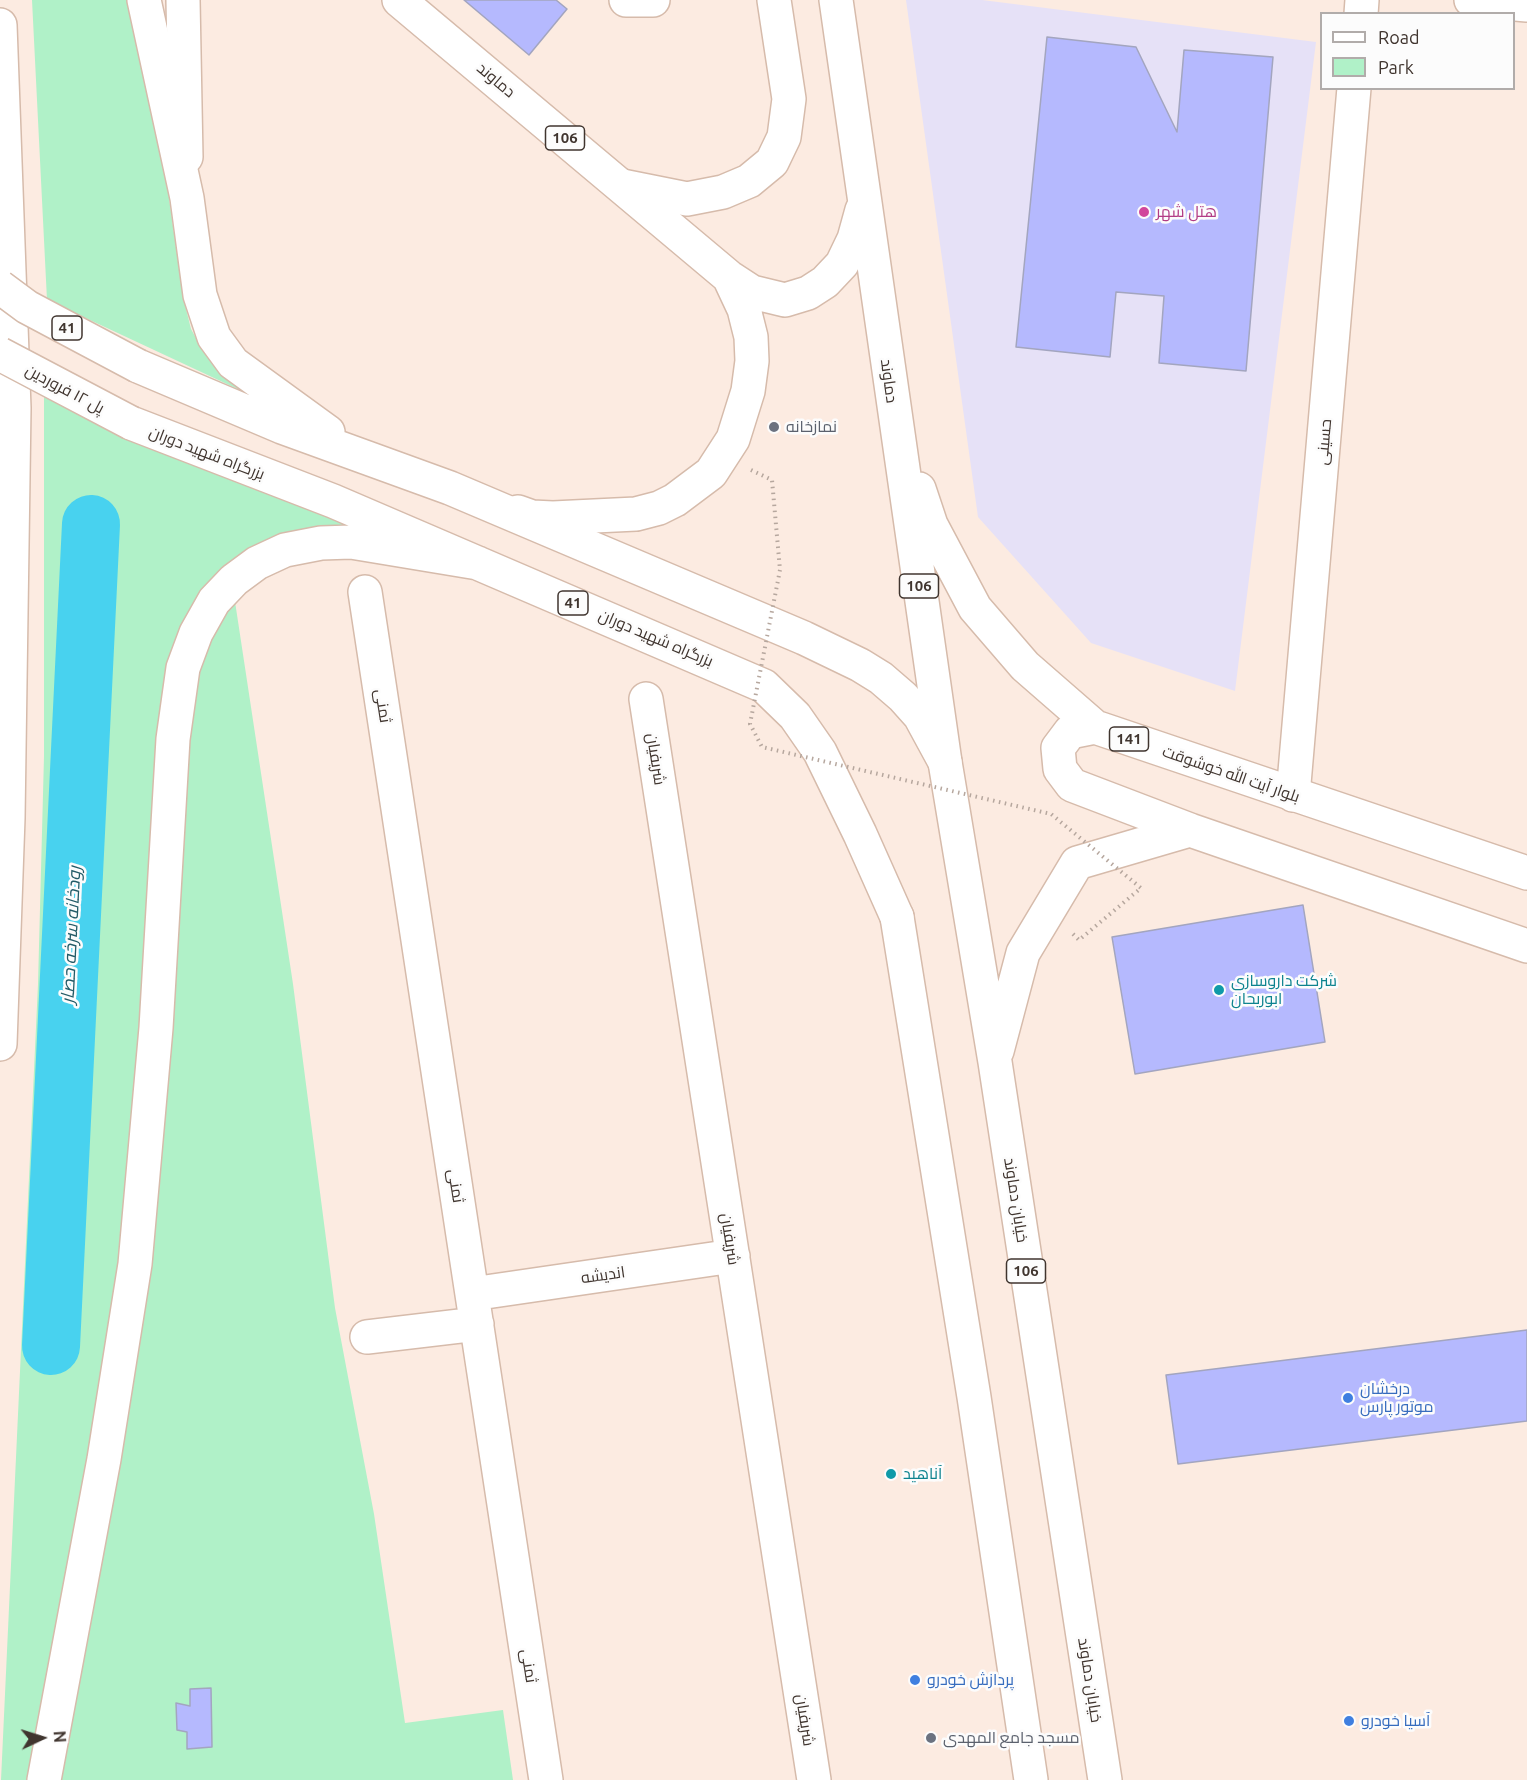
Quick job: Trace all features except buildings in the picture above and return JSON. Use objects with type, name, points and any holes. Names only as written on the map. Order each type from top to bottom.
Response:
[{"type":"main road","points":[[144,0],[187,198],[200,295],[214,336],[233,363],[363,458]]},
{"type":"main road","points":[[183,0],[187,198]]},
{"type":"main road","name":"دماوند","points":[[399,0],[729,277],[752,292],[785,300],[808,293],[825,282],[842,264],[854,238],[864,203]]},
{"type":"main road","points":[[627,0],[652,0]]},
{"type":"main road","points":[[622,186],[687,199],[723,192],[749,182],[772,162],[784,136],[789,99],[774,0]]},
{"type":"main road","name":"دماوند","points":[[836,0],[945,762]]},
{"type":"main road","points":[[1471,0],[1527,5]]},
{"type":"main road","points":[[0,25],[14,408],[8,818],[0,1044]]},
{"type":"main road","name":"حسینی","points":[[1293,795],[1354,90]]},
{"type":"main road","points":[[450,488],[532,517],[582,518],[636,514],[659,508],[694,488],[724,457],[733,439],[748,391],[752,361],[751,337],[744,309],[729,277]]},
{"type":"main road","name":"41","points":[[0,287],[27,307],[138,366],[363,458],[450,488],[804,638],[860,665],[881,678],[920,716],[945,762]]},
{"type":"main road","name":"پل ۱۲ فروردین","points":[[0,354],[131,423]]},
{"type":"main road","name":"بلوار آیت الله خوشوقت","points":[[893,410],[931,525],[975,608],[1025,666],[1095,727],[1527,873]]},
{"type":"main road","name":"بزرگراه شهید دوران","points":[[131,423],[333,501],[764,686],[795,716],[819,752],[860,834],[897,917],[974,1397],[1031,1780]]},
{"type":"main road","points":[[44,1780],[104,1459],[135,1264],[156,1029],[172,739],[183,668],[196,633],[214,601],[234,580],[257,563],[285,550],[321,543],[351,542],[478,563]]},
{"type":"main road","name":"ثمنی","points":[[365,592],[546,1780]]},
{"type":"main road","name":"شریفیان","points":[[646,699],[814,1780]]},
{"type":"main road","points":[[1095,727],[1070,732],[1058,748],[1060,769],[1072,785],[1190,830],[1527,946]]},
{"type":"main road","name":"خیابان دماوند","points":[[945,762],[995,1062],[1105,1780]]},
{"type":"main road","points":[[995,1062],[1023,953],[1077,862],[1190,830]]},
{"type":"main road","name":"اندیشه","points":[[367,1337],[475,1309],[733,1256]]},
{"type":"path","points":[[772,480],[780,570],[750,724],[762,747],[1051,814],[1141,888],[1079,940]]},
{"type":"shaded area","points":[[906,0],[982,0],[1316,42],[1235,691],[1091,643],[978,517]]},
{"type":"green space","points":[[32,0],[133,0],[158,120],[183,297],[191,329],[202,349],[225,376],[274,406],[47,300]]},
{"type":"green space","points":[[44,397],[114,432],[388,537],[327,532],[195,607],[147,993],[111,1334],[28,1780],[1,1780],[38,984],[44,756]]},
{"type":"green space","points":[[234,595],[293,984],[335,1308],[374,1514],[405,1723],[503,1710],[513,1780],[51,1780],[100,1527],[195,665]]},
{"type":"waterway","name":"رودخانه سرخه حصار","points":[[51,1346],[91,524]]},
{"type":"place","name":"هتل شهر","points":[[1144,212]]},
{"type":"place","name":"نمازخانه","points":[[774,427]]},
{"type":"place","name":"شرکت داروسازی ابوریحان","points":[[1219,990]]},
{"type":"place","name":"درخشان موتور پارس","points":[[1348,1398]]},
{"type":"place","name":"آناهید","points":[[891,1474]]},
{"type":"place","name":"پردازش خودرو","points":[[915,1680]]},
{"type":"place","name":"آسیا خودرو","points":[[1349,1721]]},
{"type":"place","name":"مسجد جامع المهدی","points":[[931,1738]]}]
